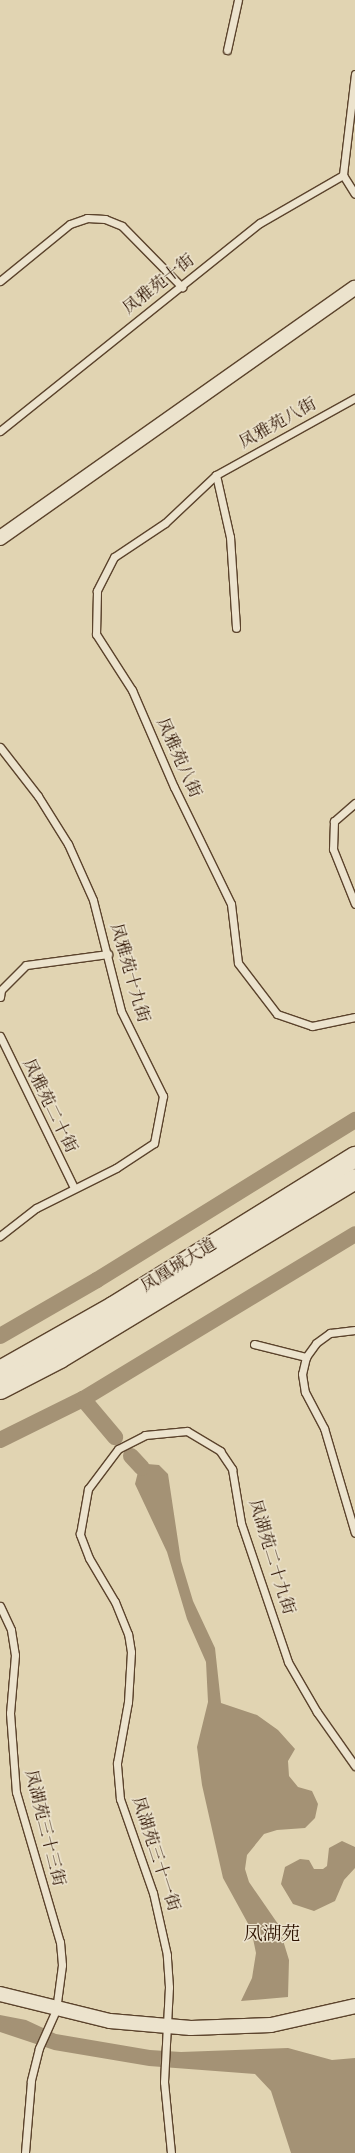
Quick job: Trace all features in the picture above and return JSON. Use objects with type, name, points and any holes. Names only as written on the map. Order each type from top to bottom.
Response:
[{"type":"main road","name":"凤凰城大道","points":[[0,1371],[113,1307],[355,1157]]},
{"type":"main road","name":"凤凰城大道","points":[[0,1389],[60,1358],[355,1179]]},
{"type":"street","points":[[0,538],[355,288]]},
{"type":"street","points":[[0,1994],[56,2010],[110,2021],[166,2027],[271,2025],[355,2006]]},
{"type":"lane","points":[[227,50],[238,0]]},
{"type":"lane","points":[[355,74],[343,175],[355,194]]},
{"type":"lane","name":"凤雅苑十街","points":[[0,431],[86,360],[182,287],[260,223],[343,175]]},
{"type":"lane","points":[[0,281],[70,224],[87,218],[105,219],[122,226],[182,287]]},
{"type":"lane","name":"凤雅苑八街","points":[[355,398],[216,475],[165,523],[114,557],[97,591],[96,634],[132,690],[174,787],[231,904],[238,964],[277,1014],[312,1026],[355,1017]]},
{"type":"lane","points":[[216,475],[230,537],[236,628]]},
{"type":"lane","name":"凤雅苑十九街","points":[[0,747],[38,796],[68,844],[93,900],[108,954],[121,1012],[163,1096],[154,1143],[116,1168],[36,1208],[0,1236]]},
{"type":"lane","points":[[355,803],[334,821],[333,849],[355,904]]},
{"type":"lane","points":[[0,997],[1,990],[26,965],[108,954]]},
{"type":"lane","name":"凤雅苑二十街","points":[[0,1036],[74,1188]]},
{"type":"lane","points":[[355,1330],[330,1333],[316,1343],[306,1357],[302,1374],[304,1392],[324,1428],[355,1533]]},
{"type":"lane","points":[[254,1344],[306,1357]]},
{"type":"lane","name":"凤湖苑二十九街","points":[[118,1449],[145,1435],[187,1431],[220,1450],[232,1469],[241,1523],[288,1662],[317,1712],[355,1766]]},
{"type":"lane","name":"凤湖苑三十一街","points":[[118,1449],[88,1489],[80,1534],[128,1634],[131,1673],[117,1763],[120,1799],[160,1920],[169,1987],[164,2082],[171,2153]]},
{"type":"lane","name":"凤湖苑三十三街","points":[[0,1606],[11,1630],[15,1655],[10,1713],[16,1792],[60,1942],[62,1965],[56,2010],[39,2048],[31,2081],[25,2153]]},
{"type":"shaded area","points":[[147,1464],[159,1465],[168,1474],[181,1561],[193,1601],[215,1648],[221,1703],[257,1715],[278,1730],[295,1749],[288,1761],[289,1776],[298,1787],[312,1791],[318,1804],[315,1818],[305,1828],[277,1830],[264,1834],[247,1855],[245,1869],[249,1882],[278,1924],[289,1960],[288,1997],[241,2001],[252,1978],[256,1953],[251,1929],[223,1878],[202,1785],[197,1747],[208,1702],[206,1662],[187,1619],[167,1552],[135,1484],[138,1472]]},
{"type":"shaded area","points":[[342,1841],[355,1847],[355,1868],[344,1880],[335,1901],[314,1911],[293,1904],[281,1884],[285,1867],[300,1859],[309,1860],[314,1869],[323,1869],[327,1866],[329,1848]]},
{"type":"shaded area","points":[[0,2015],[26,2020],[56,2034],[150,2050],[181,2052],[288,2048],[332,2060],[355,2058],[355,2153],[291,2153],[271,2091],[255,2074],[149,2066],[54,2050],[0,2032]]},
{"type":"waterway","points":[[0,1336],[97,1280],[355,1120]]},
{"type":"waterway","points":[[0,1440],[83,1399],[355,1234]]},
{"type":"waterway","points":[[83,1399],[115,1437]]},
{"type":"waterway","points":[[131,1456],[142,1468]]},
{"type":"district","name":"凤湖苑","points":[[272,1935]]}]
